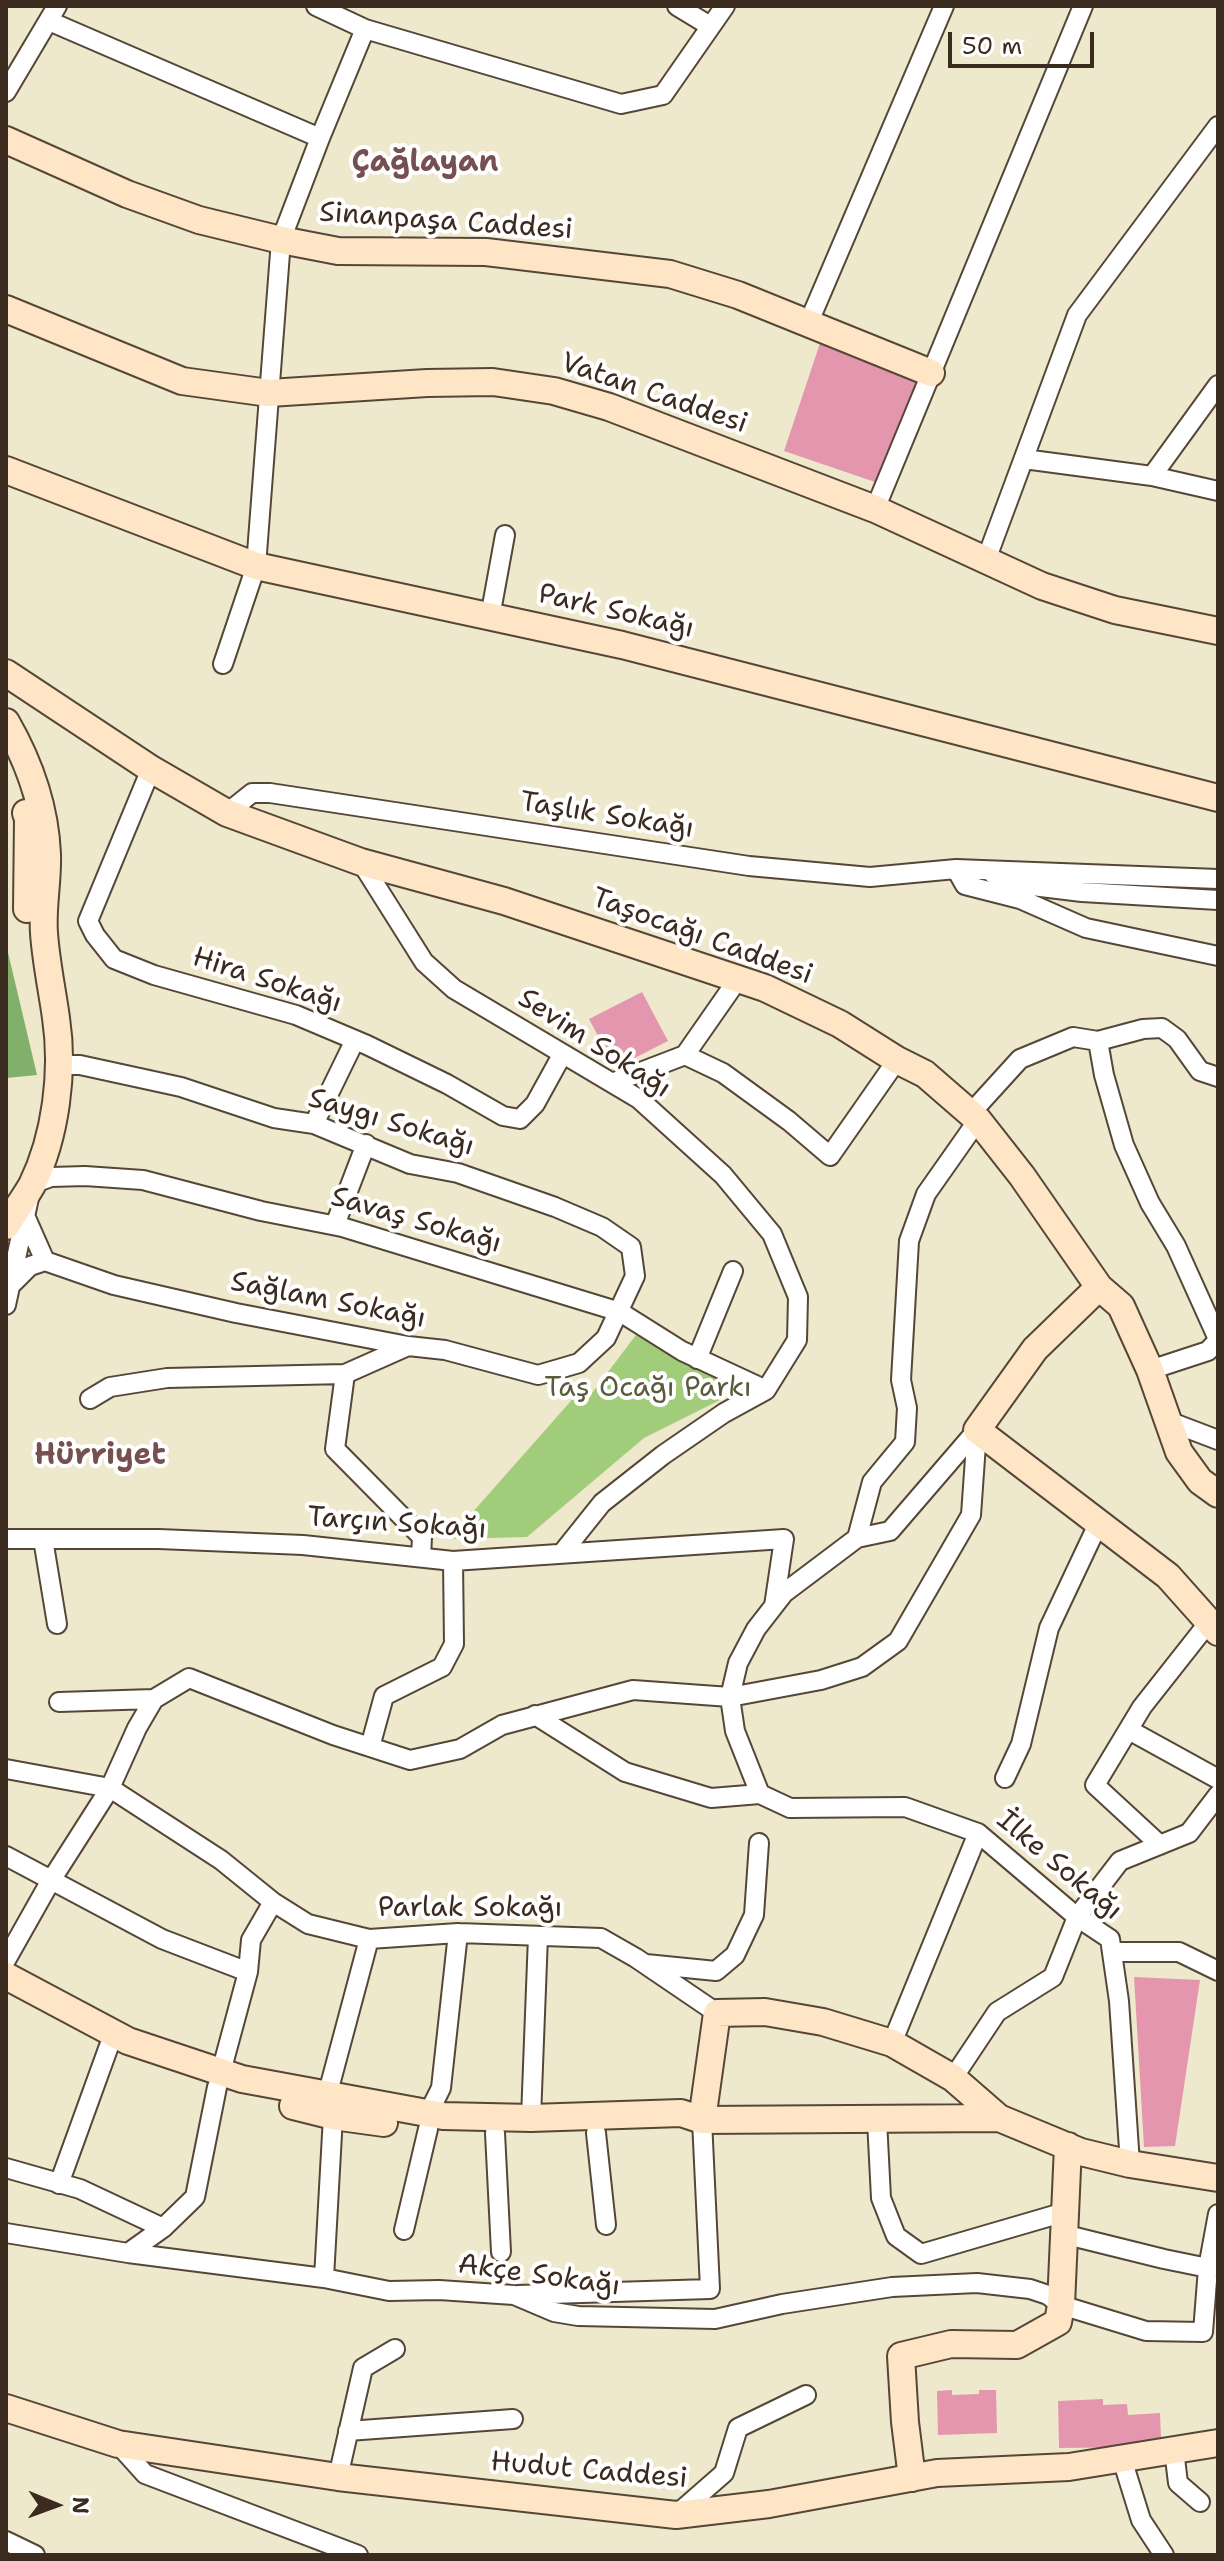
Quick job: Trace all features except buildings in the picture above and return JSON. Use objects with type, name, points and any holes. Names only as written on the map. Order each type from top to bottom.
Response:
[{"type":"street","points":[[316,6],[365,29],[621,104],[663,95],[725,6]]},
{"type":"street","points":[[677,6],[710,26]]},
{"type":"street","points":[[808,324],[944,6]]},
{"type":"street","points":[[875,509],[1083,6]]},
{"type":"street","points":[[6,92],[53,13],[320,138]]},
{"type":"street","points":[[223,664],[256,566],[281,240],[365,29]]},
{"type":"street","points":[[986,560],[1077,315],[1218,126]]},
{"type":"street","name":"Sinanpaşa Caddesi","points":[[6,140],[127,194],[199,220],[281,240],[338,251],[486,252],[670,274],[738,295],[931,373]]},
{"type":"street","name":"Vatan Caddesi","points":[[6,309],[182,381],[269,393],[479,382],[554,391],[609,407],[875,509],[1042,586],[1115,610],[1218,631]]},
{"type":"street","points":[[1152,476],[1218,385]]},
{"type":"street","points":[[1024,459],[1152,476],[1218,491]]},
{"type":"street","name":"Park Sokağı","points":[[6,470],[256,566],[622,645],[1218,798]]},
{"type":"street","points":[[490,617],[505,535]]},
{"type":"street","name":"Taşocağı Caddesi","points":[[6,673],[151,769],[227,813],[361,862],[504,901],[765,988],[840,1024],[925,1074],[974,1117],[1022,1176],[1099,1287]]},
{"type":"street","points":[[6,722],[32,777],[43,817],[48,857],[42,907],[46,964],[56,1020],[58,1065],[56,1100],[46,1148],[16,1222],[11,1285],[6,1305]]},
{"type":"street","points":[[6,758],[28,819],[28,946],[40,1012],[58,1065]]},
{"type":"street","name":"Hira Sokağı","points":[[151,769],[88,921],[114,959],[154,975],[296,1015],[447,1084],[503,1116],[520,1119],[535,1104],[562,1055]]},
{"type":"street","name":"Taşlık Sokağı","points":[[227,813],[252,793],[270,793],[749,866],[870,877],[956,869],[1218,879]]},
{"type":"street","name":"Sevim Sokağı","points":[[361,862],[424,962],[454,989],[639,1099],[723,1175],[772,1234],[798,1297],[797,1340],[766,1390],[724,1413],[663,1455],[602,1503],[562,1553]]},
{"type":"street","points":[[956,869],[965,885],[1020,899],[1086,928],[1218,956]]},
{"type":"street","name":"Taşlık Sokağı","points":[[986,870],[1008,883],[1082,892],[1218,900]]},
{"type":"street","points":[[612,1083],[685,1055],[738,979]]},
{"type":"street","points":[[857,1538],[872,1482],[905,1442],[907,1408],[901,1380],[909,1241],[926,1194],[974,1117],[1020,1059],[1073,1037],[1098,1041],[1143,1029],[1162,1028],[1177,1039],[1200,1071],[1217,1083]]},
{"type":"street","points":[[314,1124],[355,1040]]},
{"type":"street","points":[[1098,1041],[1104,1075],[1124,1145],[1150,1203],[1176,1246],[1218,1340],[1208,1351],[1150,1370]]},
{"type":"street","points":[[685,1055],[723,1073],[789,1121],[830,1156],[897,1060]]},
{"type":"street","name":"Saygı Sokağı","points":[[58,1065],[80,1065],[181,1087],[274,1118],[314,1124],[410,1164],[494,1184],[602,1227],[631,1247],[635,1276],[620,1312]]},
{"type":"street","points":[[335,1225],[366,1144]]},
{"type":"street","name":"Savaş Sokağı","points":[[32,1184],[51,1177],[143,1180],[261,1211],[335,1225],[620,1312],[697,1359],[766,1390]]},
{"type":"street","points":[[11,1285],[30,1266],[45,1261],[16,1222]]},
{"type":"street","name":"Sağlam Sokağı","points":[[45,1261],[114,1285],[236,1313],[408,1346],[445,1350],[538,1375],[579,1363],[606,1338],[620,1312]]},
{"type":"street","points":[[697,1359],[733,1271]]},
{"type":"street","points":[[1099,1287],[1121,1306],[1150,1370],[1179,1452],[1200,1481],[1218,1494]]},
{"type":"street","points":[[535,1715],[625,1772],[711,1798],[760,1794],[735,1731],[730,1697],[738,1663],[756,1629],[784,1593],[857,1538],[890,1531],[977,1430],[1035,1349],[1099,1287]]},
{"type":"street","points":[[1099,1287],[1104,1310],[1136,1380],[1164,1461],[1186,1491],[1218,1513]]},
{"type":"street","points":[[90,1399],[110,1387],[167,1378],[345,1374],[408,1346]]},
{"type":"street","points":[[345,1374],[335,1449],[422,1537],[421,1557]]},
{"type":"street","points":[[1168,1421],[1218,1440]]},
{"type":"street","points":[[977,1430],[1168,1576],[1214,1627],[1142,1707],[1095,1785],[1160,1845]]},
{"type":"street","points":[[6,1960],[50,1882],[110,1788],[154,1699],[189,1678],[410,1760],[460,1749],[502,1725],[633,1690],[730,1697],[821,1680],[862,1667],[898,1641],[971,1515],[977,1430]]},
{"type":"street","points":[[1005,1778],[1021,1744],[1049,1628],[1099,1522]]},
{"type":"street","name":"Tarçın Sokağı","points":[[6,1539],[159,1539],[274,1544],[453,1561],[784,1539],[774,1606]]},
{"type":"street","points":[[43,1539],[57,1624]]},
{"type":"street","points":[[370,1747],[384,1696],[442,1667],[454,1644],[453,1561]]},
{"type":"street","points":[[59,1702],[154,1699]]},
{"type":"street","points":[[1129,1730],[1218,1779]]},
{"type":"street","name":"Parlak Sokağı","points":[[6,1769],[110,1788],[221,1860],[273,1902],[308,1924],[369,1939],[458,1933],[601,1938],[717,2013]]},
{"type":"street","name":"İlke Sokağı","points":[[760,1794],[790,1808],[905,1807],[978,1833],[1077,1917],[1110,1939],[1119,2001],[1130,2164]]},
{"type":"street","points":[[943,2119],[953,2078],[997,2012],[1053,1977],[1077,1917],[1120,1861],[1189,1833],[1218,1795]]},
{"type":"street","points":[[892,2043],[978,1833]]},
{"type":"street","points":[[643,1964],[716,1971],[735,1955],[754,1915],[759,1843]]},
{"type":"street","points":[[6,1856],[162,1939],[248,1972]]},
{"type":"street","points":[[128,2253],[163,2228],[195,2197],[219,2079],[248,1972],[251,1940],[273,1902]]},
{"type":"street","points":[[404,2230],[428,2121],[441,2088],[458,1933]]},
{"type":"street","points":[[531,2118],[538,1936]]},
{"type":"street","points":[[324,2278],[330,2106],[369,1939]]},
{"type":"street","points":[[1112,1952],[1179,1952],[1218,1971]]},
{"type":"street","points":[[6,1976],[128,2041],[219,2079]]},
{"type":"street","points":[[6,1994],[151,2067],[219,2079],[330,2106],[495,2133],[596,2133],[680,2127],[702,2120],[999,2118]]},
{"type":"street","points":[[514,2295],[710,2289],[702,2120],[717,2013],[765,2012],[823,2022],[892,2043],[953,2078],[999,2118],[1081,2152],[1130,2164],[1218,2178]]},
{"type":"street","points":[[59,2184],[109,2046]]},
{"type":"street","points":[[428,2121],[681,2113],[702,2120]]},
{"type":"street","points":[[877,2120],[881,2198],[896,2236],[921,2254],[1064,2223],[1213,2268],[1218,2214]]},
{"type":"street","points":[[495,2133],[501,2252]]},
{"type":"street","points":[[596,2133],[606,2225]]},
{"type":"street","points":[[912,2478],[901,2356],[951,2344],[1017,2345],[1058,2322],[1068,2146]]},
{"type":"street","points":[[6,2168],[80,2189],[163,2228]]},
{"type":"street","name":"Akçe Sokağı","points":[[6,2233],[128,2253],[324,2278],[389,2291],[439,2290],[514,2295],[554,2312],[578,2316],[715,2319],[782,2304],[892,2287],[977,2283],[1030,2289],[1048,2295],[1061,2305],[1146,2331],[1203,2332],[1213,2268]]},
{"type":"street","points":[[338,2477],[363,2368],[395,2349]]},
{"type":"street","points":[[676,2515],[724,2473],[738,2428],[806,2395]]},
{"type":"street","name":"Hudut Caddesi","points":[[6,2408],[118,2444],[338,2477],[676,2515],[769,2504],[937,2473],[1069,2467],[1218,2443]]},
{"type":"street","points":[[348,2431],[513,2419]]},
{"type":"street","points":[[118,2444],[145,2474],[358,2555]]},
{"type":"street","points":[[1174,2450],[1178,2483],[1200,2502]]},
{"type":"street","points":[[1122,2459],[1141,2520],[1164,2555]]},
{"type":"street","points":[[6,2541],[35,2555]]},
{"type":"green space","points":[[6,944],[37,1075],[6,1078]]},
{"type":"green space","name":"Taş Ocağı Parkı","points":[[636,1335],[736,1381],[722,1388],[724,1398],[644,1438],[527,1537],[449,1539],[577,1394],[589,1397]]},
{"type":"district","name":"Çağlayan","points":[[425,163]]},
{"type":"district","name":"Hürriyet","points":[[100,1456]]}]
